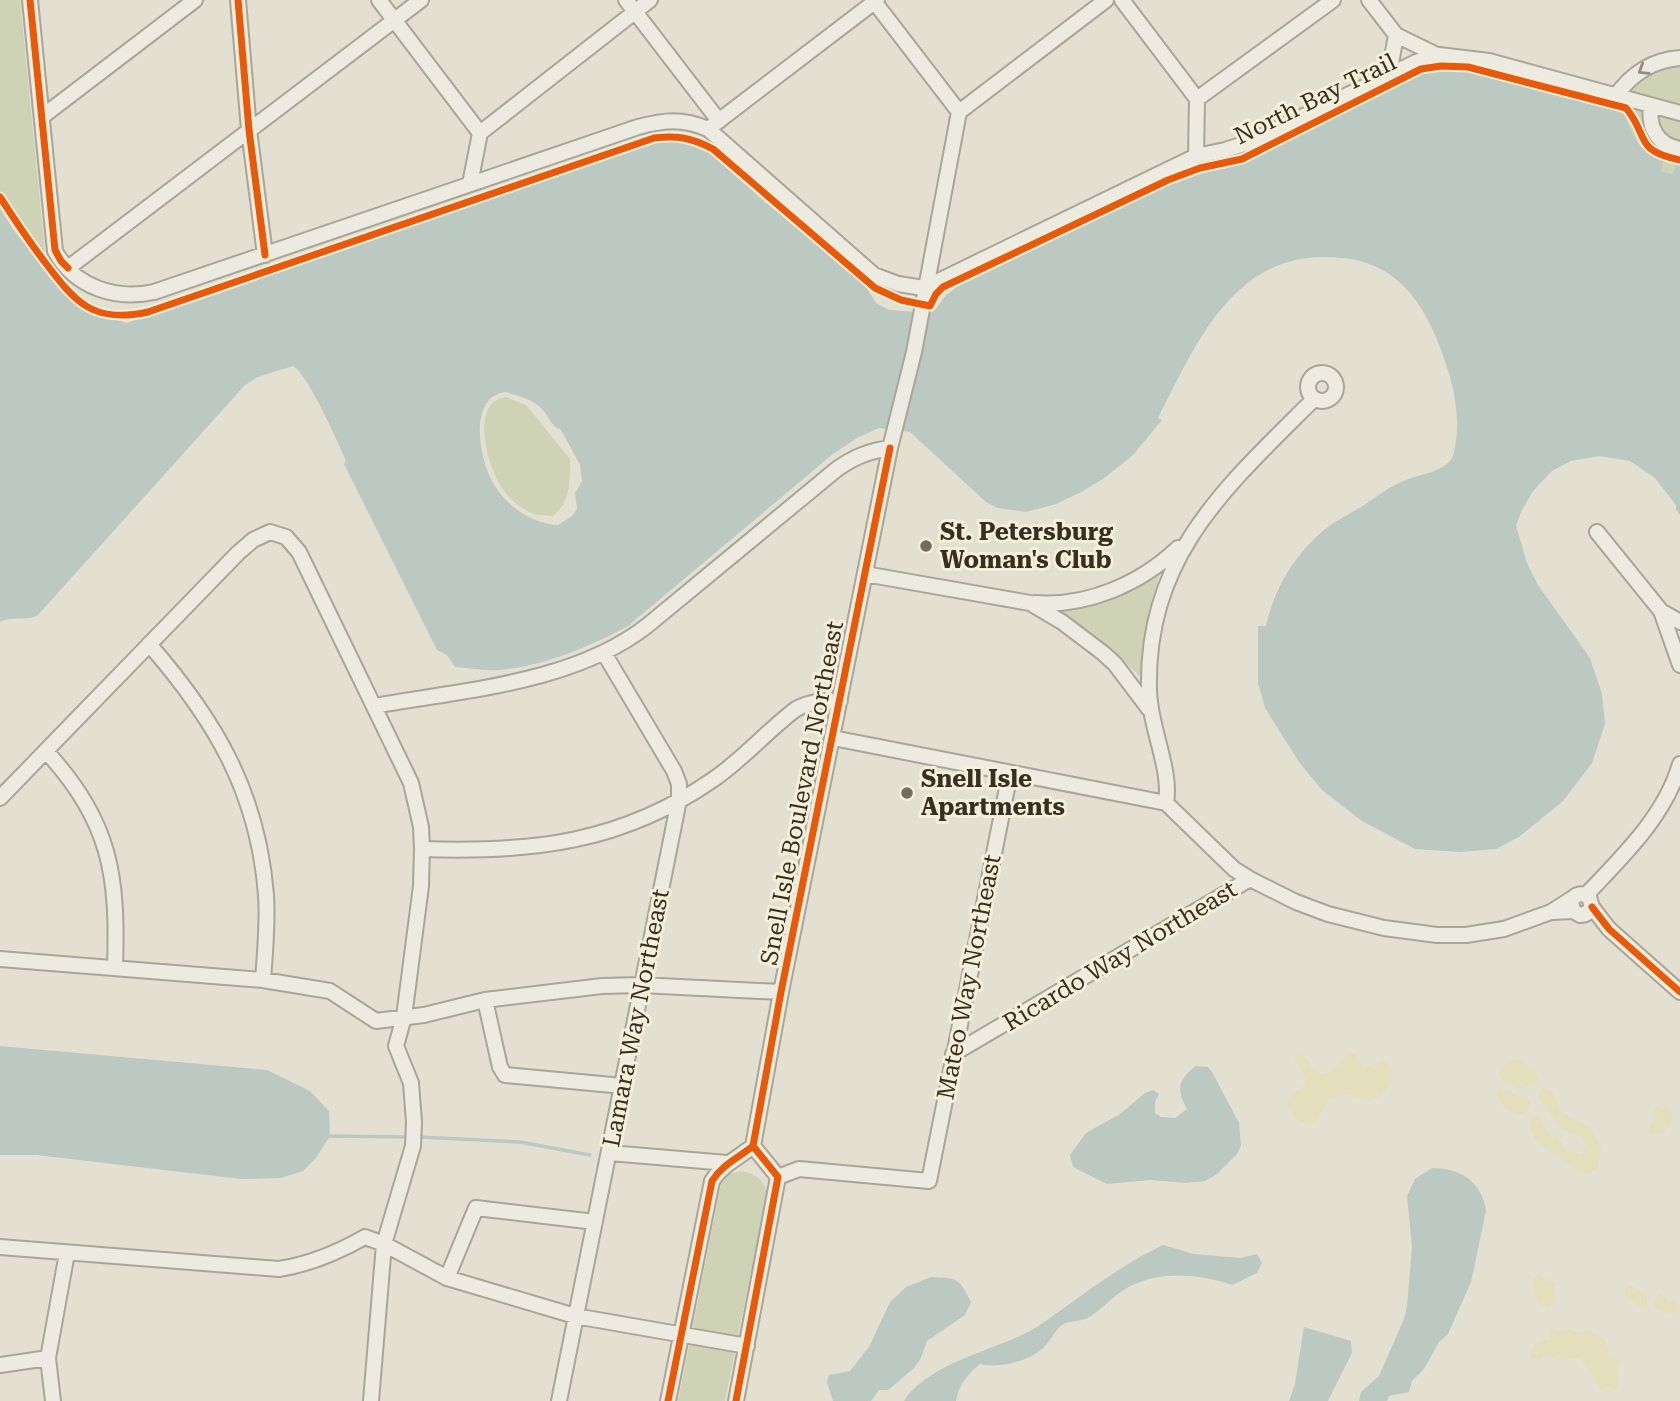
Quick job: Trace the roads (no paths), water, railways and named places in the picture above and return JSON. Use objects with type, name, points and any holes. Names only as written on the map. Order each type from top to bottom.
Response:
[{"type":"street","points":[[30,0],[55,250],[68,268],[97,289],[122,296],[154,292],[657,122],[686,121],[713,125],[875,1],[959,112],[1106,0]]},
{"type":"street","points":[[43,116],[195,0]]},
{"type":"street","points":[[238,0],[249,130],[265,254]]},
{"type":"street","points":[[379,0],[480,133]]},
{"type":"street","points":[[68,268],[421,0]]},
{"type":"street","points":[[470,184],[480,133],[631,6],[650,0]]},
{"type":"street","points":[[1122,0],[1197,99],[1196,156]]},
{"type":"street","points":[[1197,99],[1333,0]]},
{"type":"street","points":[[1369,0],[1396,36],[1437,55],[1489,61],[1680,113]]},
{"type":"street","points":[[631,6],[713,125],[868,270],[898,284],[924,288],[1196,156],[1250,142],[1416,62],[1437,55]]},
{"type":"street","points":[[1389,75],[1396,36]]},
{"type":"street","points":[[1615,97],[1624,83],[1640,71],[1667,59],[1680,58]]},
{"type":"street","points":[[1651,106],[1649,118],[1652,128],[1666,145],[1680,149]]},
{"type":"street","name":"Snell Isle Boulevard Northeast","points":[[752,1146],[890,448],[914,352],[959,112]]},
{"type":"street","points":[[1166,803],[1168,783],[1149,709],[1148,676],[1157,611],[1172,567],[1206,512],[1314,399]]},
{"type":"street","points":[[374,706],[531,678],[604,653],[641,631],[836,469],[872,450],[890,448]]},
{"type":"street","points":[[1597,532],[1661,611],[1680,665]]},
{"type":"street","points":[[0,798],[238,553],[264,533],[278,533],[286,537],[299,552],[411,783],[421,827],[421,887],[404,1017],[396,1046]]},
{"type":"street","points":[[865,574],[1030,603],[1050,604],[1091,597],[1122,587],[1149,571],[1189,538]]},
{"type":"street","points":[[1030,603],[1062,622],[1103,653],[1115,664],[1149,709]]},
{"type":"street","points":[[1661,611],[1680,622]]},
{"type":"street","points":[[149,644],[196,700],[231,760],[245,794],[255,827],[266,896],[263,980]]},
{"type":"street","name":"Lamara Way Northeast","points":[[559,1401],[679,800],[679,784],[674,771],[604,653]]},
{"type":"street","points":[[422,849],[490,850],[557,844],[614,830],[648,816],[714,779],[796,709],[808,703],[840,701]]},
{"type":"street","points":[[833,738],[1166,803],[1228,864],[1250,879],[1296,902],[1328,914],[1384,928],[1437,934],[1466,934],[1504,929],[1551,912],[1582,905],[1633,847],[1677,790],[1680,764]]},
{"type":"street","points":[[46,751],[79,792],[105,846],[115,895],[115,968]]},
{"type":"street","name":"Mateo Way Northeast","points":[[778,1177],[799,1169],[929,1181],[1010,773]]},
{"type":"street","name":"Ricardo Way Northeast","points":[[953,1054],[1250,879]]},
{"type":"street","points":[[1582,905],[1680,992]]},
{"type":"street","points":[[0,959],[263,980],[330,991],[376,1021],[396,1046],[411,1083],[414,1122],[412,1146],[384,1244],[371,1401]]},
{"type":"street","points":[[376,1021],[485,1000],[601,986],[641,985],[781,992]]},
{"type":"street","points":[[485,1000],[500,1067],[505,1074],[622,1086]]},
{"type":"street","points":[[668,1401],[708,1196],[718,1172],[752,1146],[778,1177],[736,1401]]},
{"type":"street","points":[[610,1153],[727,1163]]},
{"type":"street","points":[[447,1278],[476,1208],[595,1222]]},
{"type":"street","points":[[0,1247],[279,1269],[306,1265],[365,1237],[384,1244],[447,1278],[575,1316],[747,1346]]},
{"type":"street","points":[[54,1401],[48,1358],[67,1252]]},
{"type":"street","points":[[0,1365],[48,1358]]},
{"type":"waterway","points":[[330,1136],[411,1137]]},
{"type":"waterway","points":[[419,1137],[520,1142],[590,1155]]},
{"type":"place","name":"St. Petersburg Woman's Club","points":[[926,546]]},
{"type":"place","name":"Snell Isle Apartments","points":[[907,793]]}]
